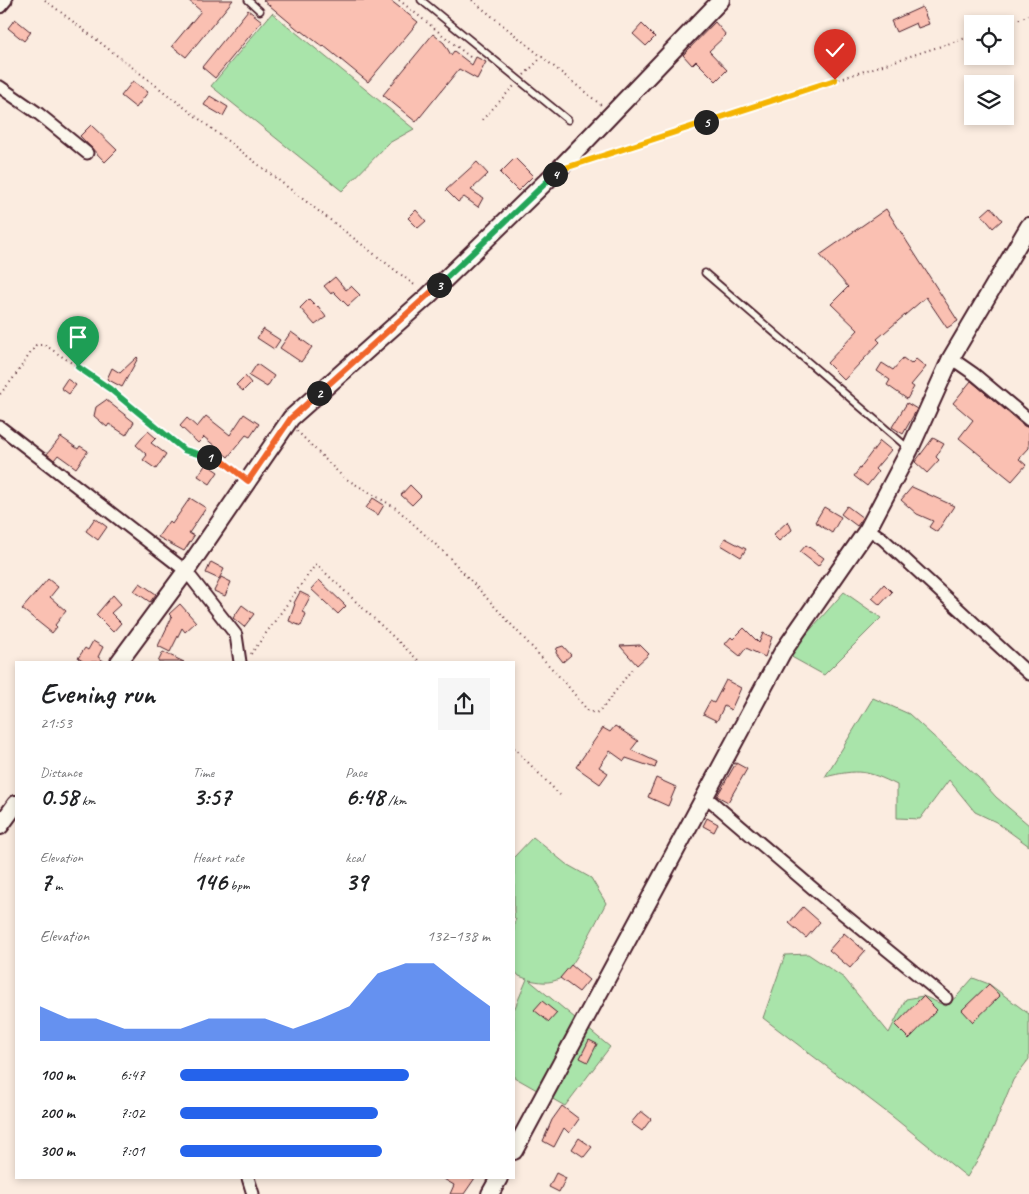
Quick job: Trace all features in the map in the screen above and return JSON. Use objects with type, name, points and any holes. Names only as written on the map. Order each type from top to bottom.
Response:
[{"type":"street","points":[[0,7],[6,0]]},
{"type":"street","points":[[120,661],[186,571],[288,422],[428,296],[559,170],[721,0]]},
{"type":"street","points":[[0,87],[39,114],[87,153]]},
{"type":"street","points":[[515,1148],[782,653],[868,529],[910,449],[951,358],[1029,226]]},
{"type":"street","points":[[951,358],[974,374],[1029,420]]},
{"type":"street","points":[[0,427],[186,571],[236,635],[240,661]]},
{"type":"street","points":[[868,529],[883,539],[1029,674]]},
{"type":"street","points":[[705,796],[830,903],[946,998]]},
{"type":"street","points":[[0,826],[15,805]]},
{"type":"street","points":[[248,1179],[253,1194]]},
{"type":"street","points":[[490,1194],[498,1179]]},
{"type":"lane","points":[[248,0],[260,11]]},
{"type":"lane","points":[[421,0],[568,120]]},
{"type":"lane","points":[[705,273],[910,449]]},
{"type":"path","points":[[45,0],[428,296]]},
{"type":"path","points":[[399,0],[470,57]]},
{"type":"path","points":[[472,0],[612,114]]},
{"type":"path","points":[[1014,21],[1029,15]]},
{"type":"path","points":[[588,160],[964,39]]},
{"type":"path","points":[[522,78],[542,57]]},
{"type":"path","points":[[482,120],[515,85]]},
{"type":"path","points":[[0,394],[36,345],[45,345],[110,389],[184,450],[224,462],[248,481]]},
{"type":"path","points":[[288,422],[344,477],[396,508],[447,556],[568,684],[588,711],[596,713],[602,709],[632,670]]},
{"type":"path","points":[[251,654],[316,564],[419,661]]},
{"type":"path","points":[[515,749],[560,795]]},
{"type":"green space","points":[[272,13],[414,129],[389,143],[342,191],[211,86]]},
{"type":"green space","points":[[844,592],[881,618],[824,675],[788,655]]},
{"type":"green space","points":[[873,698],[909,714],[979,778],[996,797],[1029,825],[1029,846],[996,822],[975,812],[949,780],[920,819],[897,818],[897,785],[878,776],[854,772],[825,777]]},
{"type":"green space","points":[[533,837],[566,864],[591,878],[606,903],[571,966],[559,979],[551,982],[529,980],[610,1047],[565,1106],[515,1078],[515,1008],[527,979],[519,976],[515,971],[515,856]]},
{"type":"green space","points":[[808,954],[844,978],[889,1033],[906,999],[923,996],[946,1006],[973,978],[989,984],[1029,1014],[1029,1059],[1013,1080],[986,1146],[967,1177],[893,1117],[763,1018],[785,955]]},
{"type":"building","points":[[188,0],[233,0],[186,57],[172,46],[201,11]]},
{"type":"building","points":[[263,0],[390,0],[418,22],[368,82],[324,46],[301,32]]},
{"type":"building","points":[[922,7],[929,24],[918,28],[916,23],[896,32],[891,21]]},
{"type":"building","points":[[248,10],[262,21],[215,78],[202,67]]},
{"type":"building","points":[[15,19],[31,32],[24,41],[8,28]]},
{"type":"building","points":[[715,22],[726,35],[709,51],[727,70],[716,81],[696,61],[692,65],[683,55]]},
{"type":"building","points":[[642,24],[655,37],[646,46],[633,34]]},
{"type":"building","points":[[433,34],[444,43],[451,55],[454,51],[472,65],[476,57],[486,62],[477,79],[459,69],[416,122],[383,95]]},
{"type":"building","points":[[133,81],[148,92],[136,108],[121,96]]},
{"type":"building","points":[[210,96],[228,107],[223,116],[204,105]]},
{"type":"building","points":[[91,125],[117,150],[105,162],[80,136]]},
{"type":"building","points":[[515,158],[533,176],[518,191],[500,173]]},
{"type":"building","points":[[477,162],[488,174],[471,190],[483,198],[478,207],[464,197],[458,202],[446,190]]},
{"type":"building","points":[[991,207],[1002,220],[993,228],[982,215]]},
{"type":"building","points":[[886,209],[958,321],[947,328],[926,297],[877,339],[880,342],[844,380],[827,363],[858,330],[831,304],[848,287],[820,255]]},
{"type":"building","points":[[416,210],[426,221],[418,228],[408,218]]},
{"type":"building","points":[[335,277],[346,290],[351,286],[360,295],[348,306],[333,291],[331,294],[324,286]]},
{"type":"building","points":[[309,299],[318,306],[326,317],[315,325],[300,308]]},
{"type":"building","points":[[263,329],[280,340],[274,349],[257,338]]},
{"type":"building","points":[[291,332],[312,347],[301,362],[280,348]]},
{"type":"building","points":[[137,357],[122,387],[107,379],[112,368],[120,373]]},
{"type":"building","points":[[903,358],[911,364],[916,359],[926,367],[911,385],[914,387],[907,399],[887,385],[890,380],[877,371],[882,363],[893,370]]},
{"type":"building","points":[[257,364],[274,376],[267,387],[249,376]]},
{"type":"building","points":[[245,376],[251,383],[243,391],[236,385]]},
{"type":"building","points":[[67,379],[76,385],[69,394],[61,388]]},
{"type":"building","points":[[971,381],[1024,426],[1029,428],[1029,448],[1019,459],[1026,465],[1012,481],[959,438],[973,420],[953,403]]},
{"type":"building","points":[[106,400],[134,422],[126,435],[109,424],[107,427],[94,416],[96,407]]},
{"type":"building","points":[[907,403],[917,409],[903,434],[892,427]]},
{"type":"building","points":[[244,414],[259,424],[250,437],[246,435],[228,457],[204,437],[198,443],[180,426],[187,418],[197,427],[206,416],[230,435]]},
{"type":"building","points":[[148,431],[156,438],[151,443],[166,454],[156,469],[143,460],[147,455],[136,445]]},
{"type":"building","points":[[61,437],[78,449],[80,446],[88,451],[76,468],[58,455],[54,460],[47,454]]},
{"type":"building","points":[[933,438],[944,444],[936,457],[939,460],[927,473],[915,462]]},
{"type":"building","points":[[880,441],[891,450],[875,469],[878,472],[867,486],[854,476]]},
{"type":"building","points":[[206,464],[218,472],[210,484],[198,476]]},
{"type":"building","points":[[410,485],[421,496],[412,505],[401,495]]},
{"type":"building","points":[[912,487],[954,506],[937,532],[929,527],[933,521],[917,514],[901,500]]},
{"type":"building","points":[[190,498],[206,508],[189,533],[194,536],[184,551],[158,537],[169,521],[172,524]]},
{"type":"building","points":[[373,498],[384,505],[378,515],[366,508]]},
{"type":"building","points":[[847,506],[863,518],[857,526],[841,514]]},
{"type":"building","points":[[824,507],[841,517],[832,533],[815,522]]},
{"type":"building","points":[[95,518],[107,527],[98,540],[86,531]]},
{"type":"building","points":[[788,521],[792,530],[779,541],[773,535]]},
{"type":"building","points":[[725,538],[746,549],[741,557],[721,545]]},
{"type":"building","points":[[806,545],[824,558],[818,566],[800,552]]},
{"type":"building","points":[[211,562],[224,569],[219,579],[206,573]]},
{"type":"building","points":[[221,577],[231,582],[225,596],[214,591]]},
{"type":"building","points":[[48,579],[58,587],[50,597],[66,611],[55,625],[57,627],[52,633],[22,609]]},
{"type":"building","points":[[319,580],[346,606],[338,614],[311,589]]},
{"type":"building","points":[[140,583],[156,594],[150,602],[134,591]]},
{"type":"building","points":[[884,584],[892,592],[880,605],[872,598]]},
{"type":"building","points":[[300,592],[310,597],[302,612],[306,614],[301,626],[289,621],[294,603]]},
{"type":"building","points":[[113,595],[121,604],[111,613],[121,623],[113,632],[96,615]]},
{"type":"building","points":[[180,604],[196,622],[185,632],[182,628],[170,652],[158,646],[172,617],[169,614]]},
{"type":"building","points":[[242,605],[254,614],[244,627],[233,618]]},
{"type":"building","points":[[744,628],[759,643],[763,633],[772,637],[765,657],[746,648],[740,656],[725,644]]},
{"type":"building","points":[[93,641],[103,647],[98,657],[104,661],[82,661],[78,658],[85,648],[88,650]]},
{"type":"building","points":[[640,645],[649,654],[637,665],[620,646]]},
{"type":"building","points":[[563,646],[571,655],[563,662],[556,653],[557,648]]},
{"type":"building","points":[[163,652],[182,661],[158,661]]},
{"type":"building","points":[[726,680],[741,688],[731,710],[724,706],[717,721],[703,714],[710,701],[714,703]]},
{"type":"building","points":[[615,726],[638,741],[631,750],[657,762],[655,768],[626,758],[624,761],[610,751],[599,767],[608,773],[600,784],[576,767],[603,728],[610,732]]},
{"type":"building","points":[[736,763],[747,769],[728,802],[717,796]]},
{"type":"building","points":[[656,778],[676,787],[668,806],[648,797]]},
{"type":"building","points":[[707,818],[718,824],[714,832],[703,826]]},
{"type":"building","points":[[803,907],[820,922],[806,938],[789,923]]},
{"type":"building","points":[[844,933],[865,951],[850,968],[829,950]]},
{"type":"building","points":[[571,965],[589,980],[579,992],[560,978]]},
{"type":"building","points":[[989,984],[1000,996],[973,1022],[962,1010]]},
{"type":"building","points":[[923,996],[937,1010],[909,1039],[895,1025]]},
{"type":"building","points":[[542,1001],[557,1013],[549,1022],[534,1010]]},
{"type":"building","points":[[589,1040],[597,1044],[588,1062],[580,1058]]},
{"type":"building","points":[[562,1106],[579,1119],[569,1133],[564,1128],[554,1147],[543,1141],[552,1120]]},
{"type":"building","points":[[641,1111],[651,1119],[642,1131],[631,1123]]},
{"type":"building","points":[[579,1138],[592,1147],[584,1157],[572,1149]]},
{"type":"building","points":[[556,1173],[566,1178],[559,1192],[549,1187]]},
{"type":"building","points":[[444,1179],[474,1179],[464,1194],[450,1194],[454,1185]]},
{"type":"route","points":[[78,367],[155,424],[184,450],[224,462],[248,481],[291,418],[428,296],[559,170],[835,80]]}]
